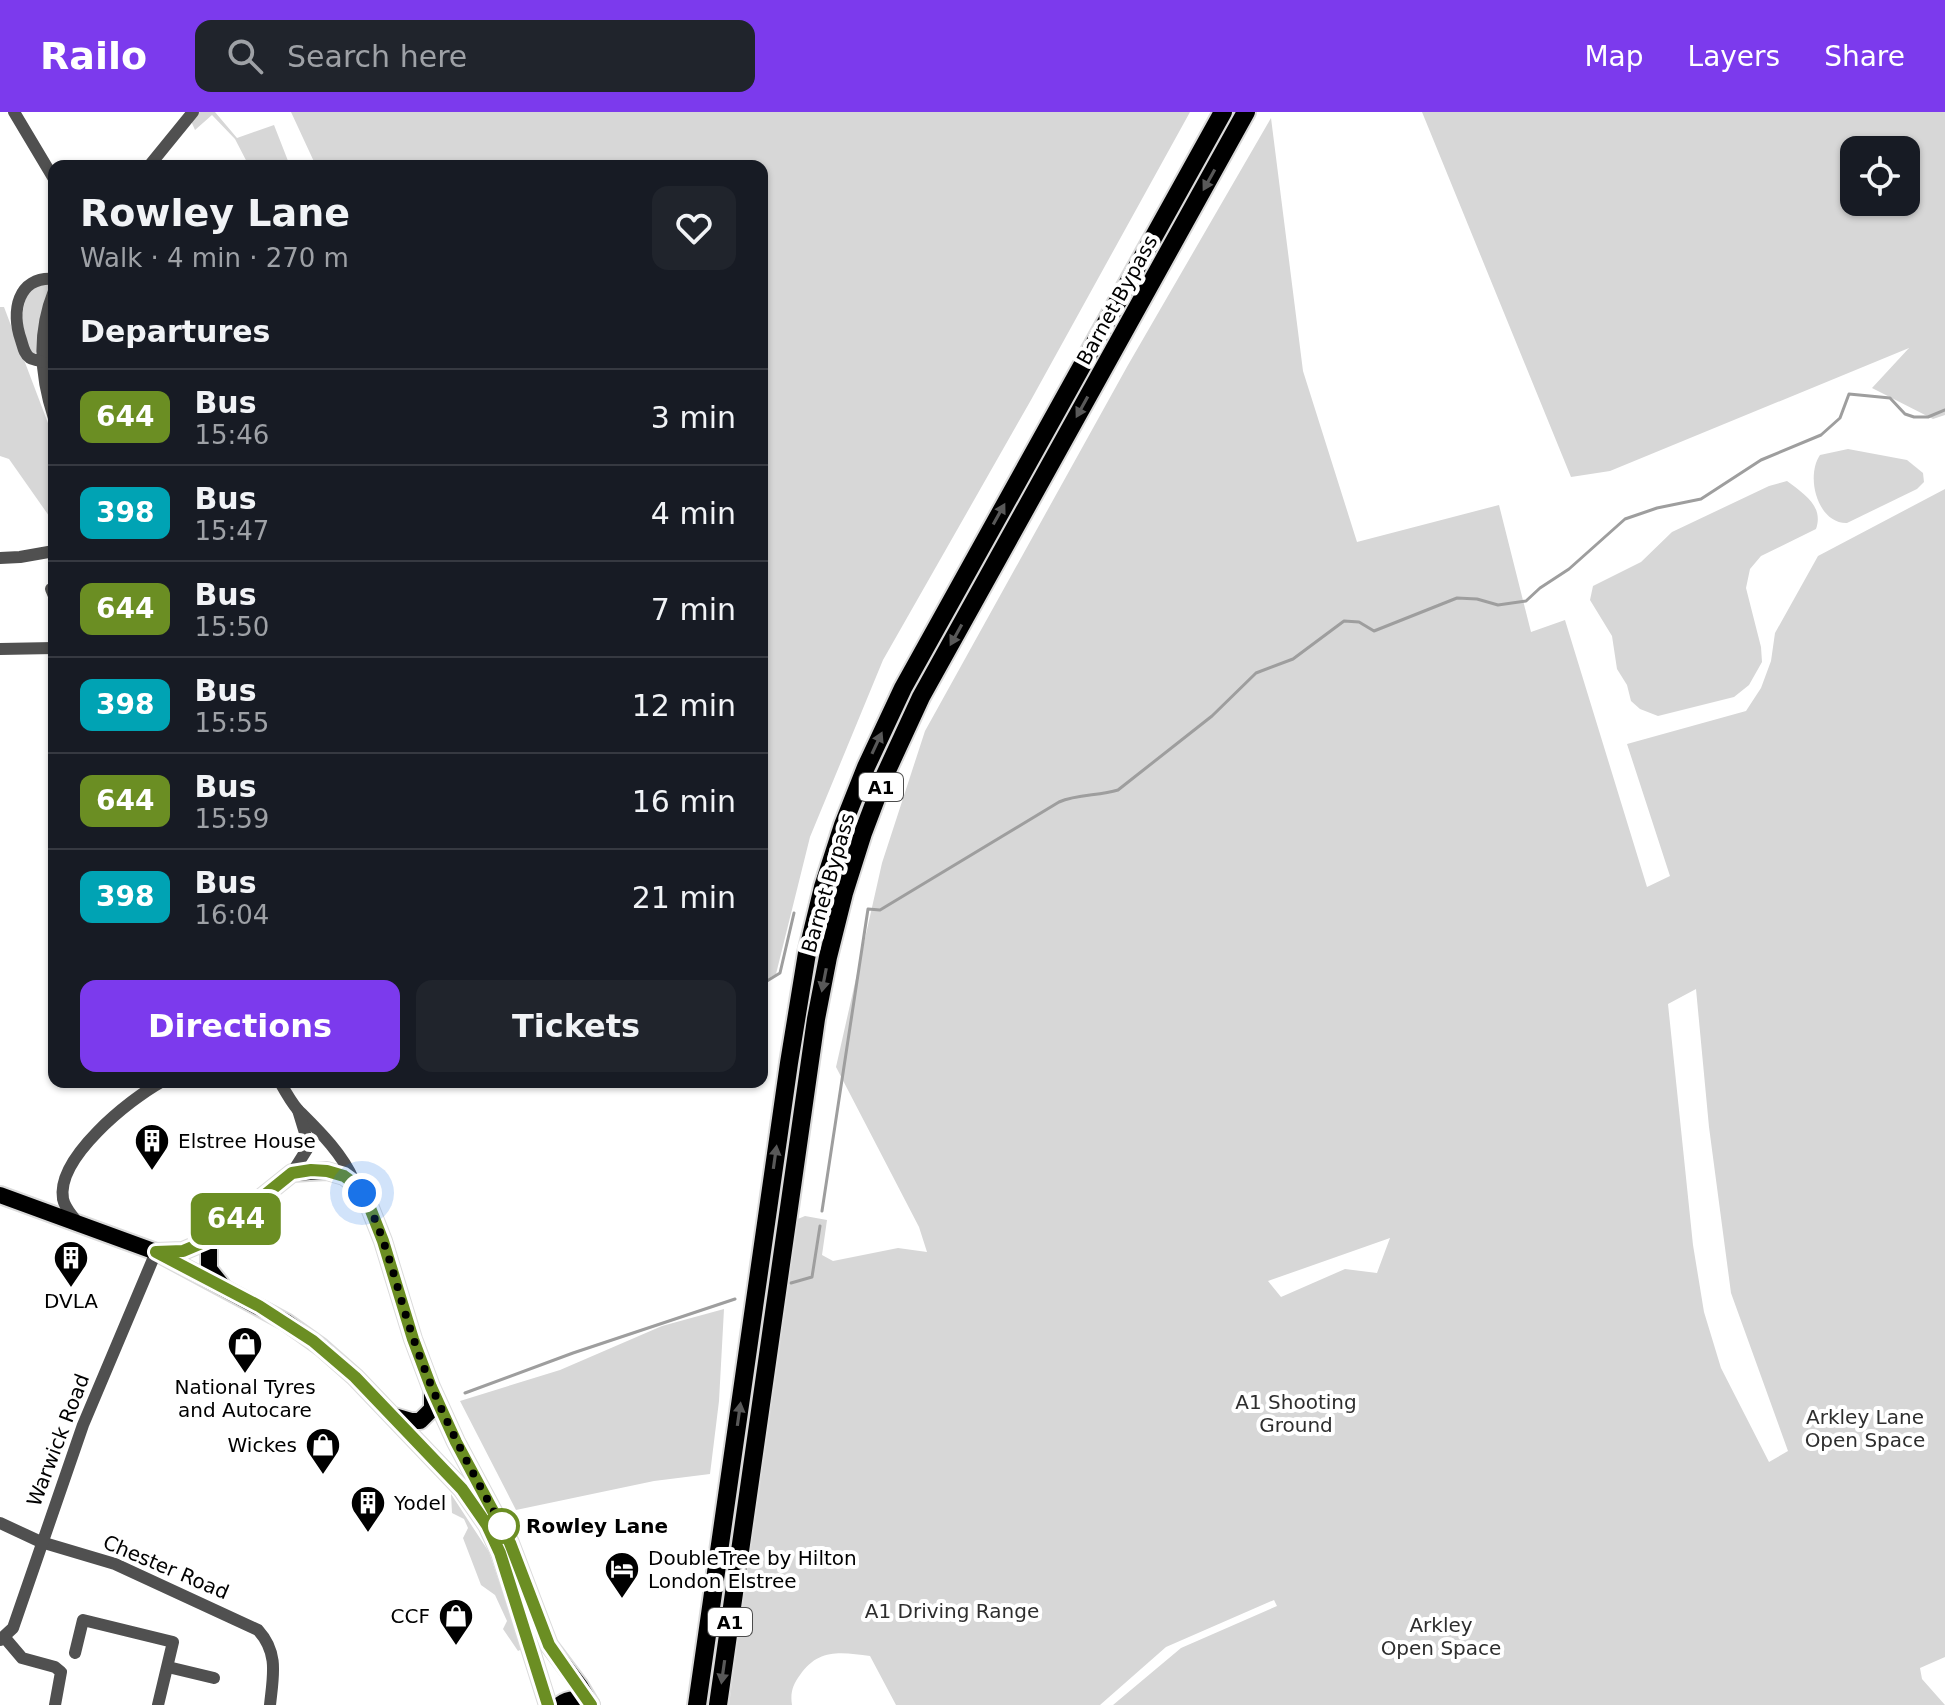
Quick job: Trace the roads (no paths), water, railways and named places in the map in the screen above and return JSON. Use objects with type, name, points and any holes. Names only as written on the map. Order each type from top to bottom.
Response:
[{"type":"highway","name":"Barnet Bypass","points":[[695,1703],[796,1015],[823,887],[843,825],[866,767],[910,676],[1223,112]]},
{"type":"highway","name":"Barnet Bypass","points":[[718,1705],[816,1019],[844,893],[863,833],[885,775],[921,697],[1246,112]]},
{"type":"main road","points":[[156,1252],[183,1251],[209,1240],[292,1173],[327,1171],[344,1176],[355,1184],[370,1208],[383,1241],[431,1387],[456,1442],[510,1543],[549,1645],[591,1705]]},
{"type":"main road","points":[[0,1195],[156,1252],[278,1317],[313,1341],[392,1415],[462,1489],[487,1525],[500,1553],[548,1705]]},
{"type":"main road","points":[[209,1240],[209,1269],[229,1290]]},
{"type":"main road","points":[[392,1415],[411,1421],[420,1421],[428,1416],[433,1402],[431,1387]]},
{"type":"main road","points":[[559,1705],[581,1699],[591,1705]]},
{"type":"street","points":[[14,112],[48,169]]},
{"type":"street","points":[[154,160],[193,112]]},
{"type":"street","points":[[42,362],[25,353],[14,311],[23,293],[38,280],[48,279]]},
{"type":"street","points":[[48,310],[43,326],[42,362],[48,401]]},
{"type":"street","points":[[0,558],[48,552]]},
{"type":"street","points":[[0,649],[48,648]]},
{"type":"street","points":[[71,1219],[64,1203],[63,1189],[68,1173],[102,1126],[152,1088]]},
{"type":"street","points":[[284,1088],[298,1110],[309,1146],[292,1173]]},
{"type":"street","points":[[298,1110],[325,1138],[351,1173],[355,1184]]},
{"type":"street","name":"Warwick Road","points":[[2,1639],[13,1628],[83,1425],[156,1252]]},
{"type":"street","name":"Chester Road","points":[[0,1523],[41,1542],[115,1564],[258,1630],[267,1640],[274,1662],[270,1705]]},
{"type":"street","points":[[75,1653],[83,1620],[173,1642],[158,1705]]},
{"type":"street","points":[[2,1639],[22,1658],[55,1667],[61,1672],[55,1705]]},
{"type":"street","points":[[168,1667],[214,1678]]},
{"type":"waterway","points":[[822,1211],[868,909],[880,910],[1059,802],[1118,790],[1212,716],[1256,673],[1293,659],[1344,621],[1359,622],[1374,631],[1457,598],[1498,605],[1526,601],[1569,569],[1625,519],[1657,508],[1701,499],[1761,460],[1821,435],[1840,418],[1849,394],[1890,398],[1905,414],[1914,417],[1928,417],[1945,410]]},
{"type":"waterway","points":[[768,980],[780,973],[794,913]]},
{"type":"waterway","points":[[791,1283],[812,1277],[820,1226]]},
{"type":"waterway","points":[[465,1393],[735,1299]]},
{"type":"place","name":"Elstree House","points":[[152,1172]]},
{"type":"place","name":"DVLA","points":[[71,1289]]},
{"type":"place","name":"National Tyres and Autocare","points":[[245,1375]]},
{"type":"place","name":"Wickes","points":[[323,1476]]},
{"type":"place","name":"Rowley Lane","points":[[502,1526]]},
{"type":"place","name":"Yodel","points":[[368,1534]]},
{"type":"place","name":"DoubleTree by Hilton London Elstree","points":[[622,1600]]},
{"type":"place","name":"CCF","points":[[456,1647]]},
{"type":"park label","name":"A1 Shooting Ground","points":[[1296,1414]]},
{"type":"park label","name":"Arkley Lane Open Space","points":[[1865,1428]]},
{"type":"park label","name":"A1 Driving Range","points":[[952,1611]]},
{"type":"park label","name":"Arkley Open Space","points":[[1441,1636]]}]
